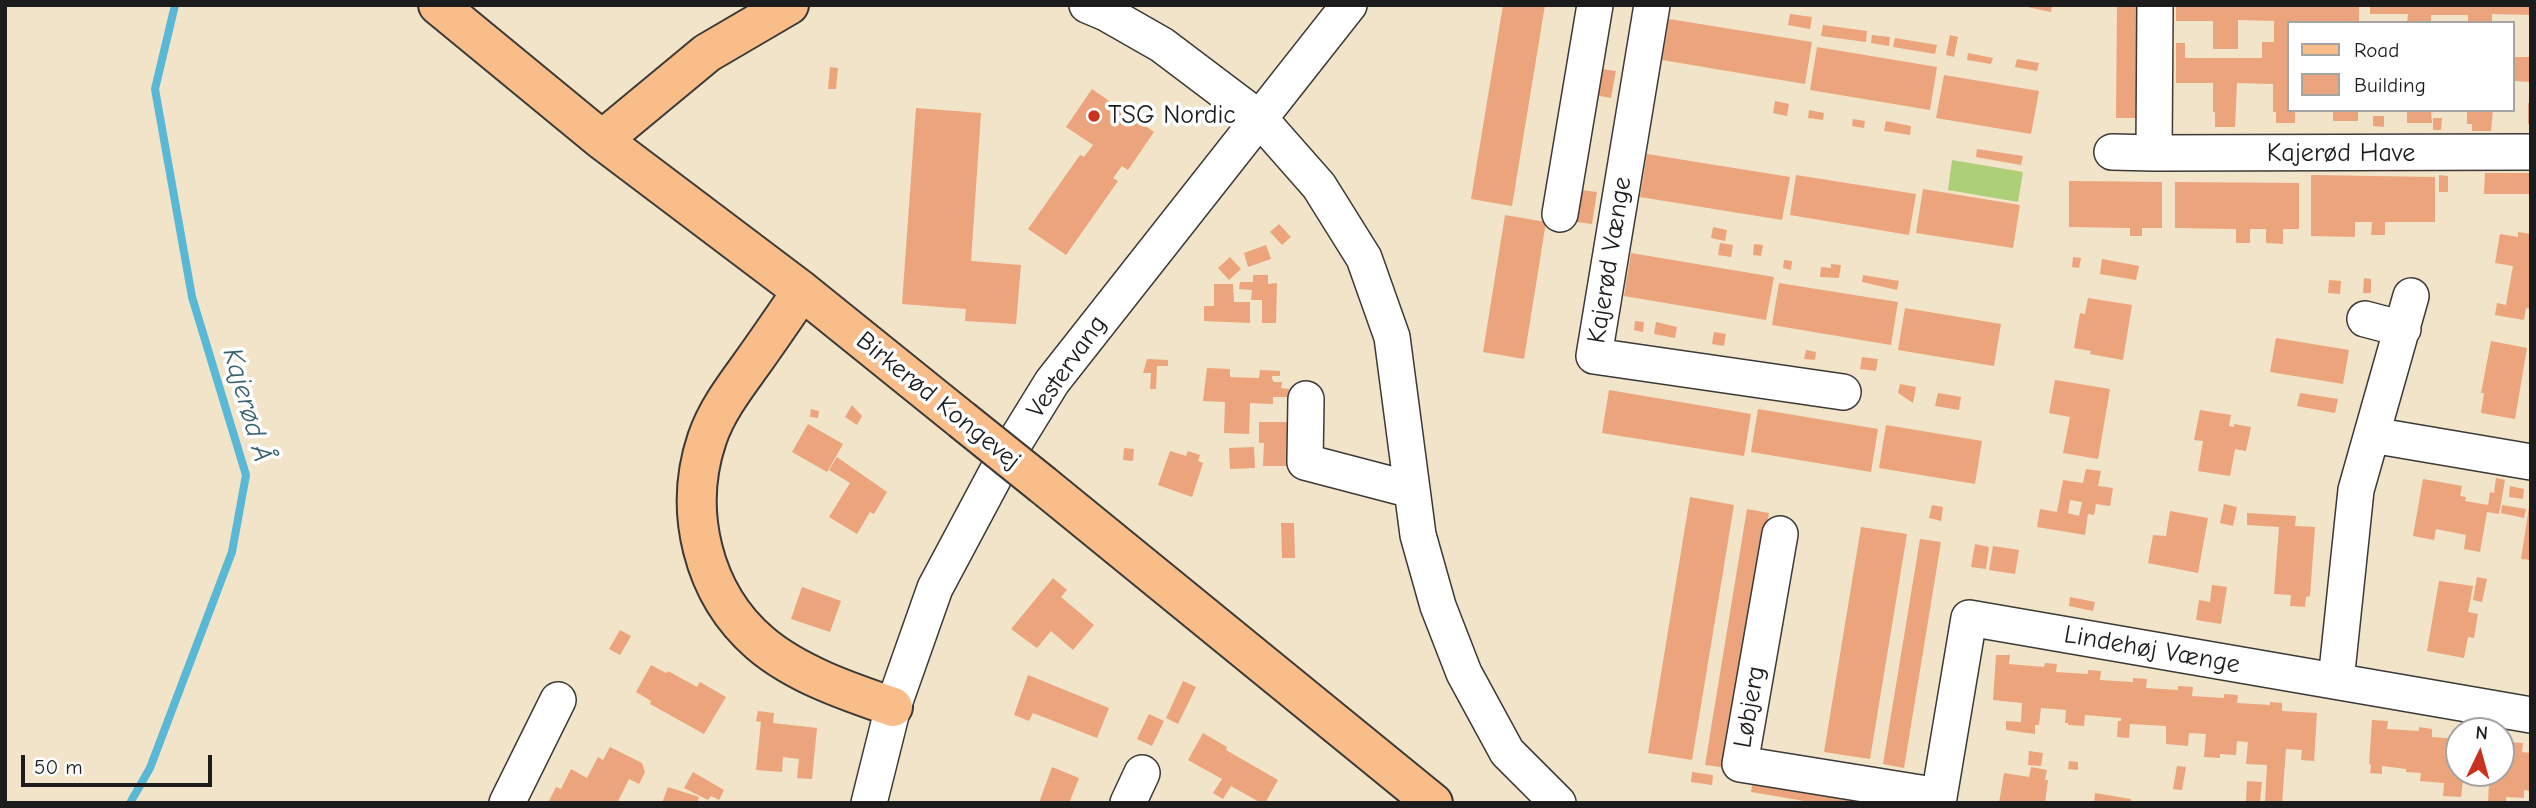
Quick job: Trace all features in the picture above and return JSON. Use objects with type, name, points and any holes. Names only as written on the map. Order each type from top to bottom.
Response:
[{"type":"main road","name":"Birkerød Kongevej","points":[[438,5],[602,140],[802,291],[1433,803]]},
{"type":"main road","points":[[602,140],[708,53],[789,5]]},
{"type":"main road","points":[[802,291],[728,397],[707,438],[697,481],[697,526],[708,570],[730,610],[760,643],[798,668],[893,708]]},
{"type":"street","points":[[1087,5],[1162,45],[1260,119],[1319,186],[1364,258],[1392,337],[1418,535],[1437,606],[1464,673],[1507,752],[1558,803]]},
{"type":"street","name":"Vestervang","points":[[869,803],[893,708],[935,588],[999,468],[1052,382],[1349,5]]},
{"type":"street","name":"Kajerød Vænge","points":[[1652,5],[1594,356],[1843,392]]},
{"type":"street","points":[[2154,153],[2155,5]]},
{"type":"street","points":[[1560,214],[1593,19],[1645,42]]},
{"type":"street","name":"Kajerød Have","points":[[2112,152],[2529,152]]},
{"type":"street","points":[[2336,681],[2356,490],[2407,312],[2365,319]]},
{"type":"street","points":[[1306,398],[1305,463],[1412,490]]},
{"type":"street","points":[[2372,435],[2531,462]]},
{"type":"street","name":"Løbjerg","points":[[1780,534],[1740,764],[1939,799],[1969,618]]},
{"type":"street","name":"Lindehøj Vænge","points":[[1969,618],[2531,715]]},
{"type":"street","points":[[507,803],[558,700]]},
{"type":"green space","points":[[1952,160],[2023,172],[2018,202],[1948,190]]},
{"type":"building","points":[[1503,5],[1545,5],[1512,206],[1471,199]]},
{"type":"building","points":[[2018,5],[2052,5],[2051,12]]},
{"type":"building","points":[[2117,5],[2138,5],[2138,118],[2116,118]]},
{"type":"building","points":[[2176,5],[2359,5],[2359,21],[2288,21],[2288,112],[2295,112],[2295,123],[2276,123],[2276,112],[2273,112],[2273,84],[2237,83],[2235,127],[2215,127],[2213,83],[2176,83],[2176,43],[2185,43],[2185,58],[2262,58],[2262,42],[2274,42],[2274,21],[2238,20],[2238,49],[2213,49],[2213,21],[2176,21]]},
{"type":"building","points":[[2370,5],[2531,5],[2531,15],[2492,14],[2492,21],[2468,21],[2468,15],[2431,15],[2431,21],[2407,21],[2408,14],[2370,14]]},
{"type":"building","points":[[1790,14],[1812,17],[1810,29],[1788,25]]},
{"type":"building","points":[[1669,19],[1812,42],[1805,84],[1662,60]]},
{"type":"building","points":[[1823,25],[1867,31],[1866,42],[1821,36]]},
{"type":"building","points":[[1872,35],[1890,37],[1889,46],[1871,43]]},
{"type":"building","points":[[1950,35],[1958,37],[1954,57],[1946,55]]},
{"type":"building","points":[[1895,38],[1937,45],[1935,54],[1893,47]]},
{"type":"building","points":[[1817,47],[1937,67],[1930,110],[1810,90]]},
{"type":"building","points":[[1968,53],[1993,58],[1991,64],[1967,60]]},
{"type":"building","points":[[2515,57],[2531,57],[2531,82],[2515,81]]},
{"type":"building","points":[[2017,59],[2039,63],[2037,71],[2015,67]]},
{"type":"building","points":[[830,67],[838,68],[836,89],[828,89]]},
{"type":"building","points":[[1594,68],[1616,71],[1611,98],[1589,94]]},
{"type":"building","points":[[1944,75],[2039,91],[2031,134],[1936,118]]},
{"type":"building","points":[[1092,89],[1154,132],[1128,170],[1122,166],[1113,178],[1118,181],[1066,255],[1028,229],[1080,155],[1084,157],[1093,145],[1066,127]]},
{"type":"building","points":[[1775,101],[1789,104],[1787,116],[1773,113]]},
{"type":"building","points":[[2528,103],[2531,103],[2531,124],[2528,124]]},
{"type":"building","points":[[916,108],[981,113],[971,261],[1021,265],[1016,324],[965,321],[966,309],[902,304]]},
{"type":"building","points":[[1809,110],[1824,113],[1823,120],[1808,118]]},
{"type":"building","points":[[2333,112],[2358,112],[2358,121],[2333,121]]},
{"type":"building","points":[[2407,112],[2431,112],[2432,123],[2407,123]]},
{"type":"building","points":[[2467,112],[2493,112],[2491,131],[2472,131],[2472,124],[2467,124]]},
{"type":"building","points":[[2373,116],[2384,116],[2384,127],[2373,126]]},
{"type":"building","points":[[2433,118],[2442,118],[2441,130],[2433,130]]},
{"type":"building","points":[[1853,119],[1865,121],[1864,128],[1852,126]]},
{"type":"building","points":[[1886,121],[1911,126],[1910,135],[1884,131]]},
{"type":"building","points":[[1977,149],[2023,156],[2021,165],[1976,157]]},
{"type":"building","points":[[1647,154],[1790,177],[1782,220],[1640,197]]},
{"type":"building","points":[[2485,173],[2531,173],[2531,194],[2484,194]]},
{"type":"building","points":[[1796,175],[1916,194],[1909,235],[1790,215]]},
{"type":"building","points":[[2311,175],[2435,177],[2435,222],[2385,222],[2385,235],[2371,235],[2372,222],[2355,222],[2355,237],[2311,236]]},
{"type":"building","points":[[2439,175],[2448,176],[2448,192],[2439,192]]},
{"type":"building","points":[[2069,181],[2162,182],[2162,228],[2142,228],[2142,236],[2130,236],[2130,228],[2069,227]]},
{"type":"building","points":[[2175,182],[2299,183],[2299,229],[2283,229],[2283,244],[2266,243],[2266,229],[2250,229],[2250,243],[2236,243],[2236,229],[2175,228]]},
{"type":"building","points":[[1566,188],[1597,192],[1592,224],[1561,220]]},
{"type":"building","points":[[1923,189],[2020,205],[2013,248],[1916,233]]},
{"type":"building","points":[[1505,215],[1546,222],[1524,359],[1483,352]]},
{"type":"building","points":[[1279,224],[1291,237],[1282,245],[1270,232]]},
{"type":"building","points":[[1713,227],[1727,230],[1725,241],[1711,238]]},
{"type":"building","points":[[2518,232],[2531,234],[2531,309],[2526,308],[2524,320],[2495,315],[2497,303],[2506,305],[2513,266],[2495,263],[2500,234],[2518,237]]},
{"type":"building","points":[[1720,243],[1733,245],[1731,257],[1718,255]]},
{"type":"building","points":[[1754,244],[1763,245],[1761,256],[1753,255]]},
{"type":"building","points":[[1266,245],[1271,259],[1248,267],[1244,253]]},
{"type":"building","points":[[1631,253],[1774,277],[1766,320],[1624,296]]},
{"type":"building","points":[[1230,257],[1241,269],[1229,280],[1218,268]]},
{"type":"building","points":[[2073,257],[2081,258],[2079,268],[2072,267]]},
{"type":"building","points":[[2102,259],[2139,266],[2136,280],[2100,274]]},
{"type":"building","points":[[1784,260],[1792,261],[1791,270],[1783,268]]},
{"type":"building","points":[[1831,264],[1841,265],[1839,278],[1820,277],[1821,267],[1831,268]]},
{"type":"building","points":[[1253,275],[1268,275],[1268,284],[1277,283],[1276,323],[1262,323],[1262,300],[1251,300],[1252,290],[1239,289],[1240,282],[1253,282]]},
{"type":"building","points":[[1863,275],[1899,281],[1897,290],[1862,282]]},
{"type":"building","points":[[2364,278],[2371,279],[2371,293],[2363,293]]},
{"type":"building","points":[[2329,280],[2341,281],[2340,294],[2328,293]]},
{"type":"building","points":[[1779,283],[1898,302],[1891,345],[1772,325]]},
{"type":"building","points":[[1214,284],[1233,284],[1234,302],[1250,302],[1250,323],[1204,321],[1204,306],[1214,306]]},
{"type":"building","points":[[2088,298],[2132,305],[2123,360],[2074,348],[2080,313],[2085,314]]},
{"type":"building","points":[[1905,308],[2001,324],[1994,366],[1898,350]]},
{"type":"building","points":[[1635,321],[1644,322],[1643,332],[1634,330]]},
{"type":"building","points":[[1656,322],[1677,327],[1675,338],[1654,334]]},
{"type":"building","points":[[1714,332],[1726,334],[1724,346],[1712,344]]},
{"type":"building","points":[[2276,338],[2349,350],[2343,384],[2270,372]]},
{"type":"building","points":[[2491,341],[2527,348],[2515,419],[2481,413],[2484,393],[2481,393]]},
{"type":"building","points":[[1806,350],[1816,352],[1815,360],[1804,359]]},
{"type":"building","points":[[1862,357],[1878,359],[1876,371],[1860,369]]},
{"type":"building","points":[[1147,359],[1168,360],[1168,366],[1157,366],[1156,389],[1150,389],[1151,373],[1143,373]]},
{"type":"building","points":[[1207,368],[1230,369],[1230,377],[1259,378],[1260,370],[1280,371],[1280,376],[1272,376],[1272,379],[1274,382],[1282,382],[1281,388],[1289,389],[1288,397],[1273,397],[1273,404],[1250,403],[1249,434],[1224,433],[1225,402],[1203,401]]},
{"type":"building","points":[[2055,380],[2110,389],[2098,459],[2063,453],[2070,417],[2049,413]]},
{"type":"building","points":[[1900,384],[1916,387],[1913,403],[1898,393]]},
{"type":"building","points":[[1609,390],[1751,414],[1744,456],[1602,433]]},
{"type":"building","points":[[1938,393],[1961,397],[1959,410],[1935,406]]},
{"type":"building","points":[[2300,393],[2338,399],[2335,413],[2297,406]]},
{"type":"building","points":[[852,405],[862,416],[857,425],[845,417]]},
{"type":"building","points":[[811,409],[819,411],[818,418],[810,417]]},
{"type":"building","points":[[1758,409],[1878,429],[1871,472],[1751,452]]},
{"type":"building","points":[[2200,410],[2231,415],[2229,426],[2234,427],[2234,424],[2251,427],[2246,451],[2235,449],[2230,476],[2198,471],[2203,441],[2194,440]]},
{"type":"building","points":[[1259,422],[1291,422],[1287,466],[1263,466],[1264,443],[1259,443]]},
{"type":"building","points":[[808,424],[843,444],[827,472],[792,452]]},
{"type":"building","points":[[1886,425],[1982,441],[1975,484],[1879,468]]},
{"type":"building","points":[[1254,447],[1255,468],[1230,469],[1229,448]]},
{"type":"building","points":[[1124,448],[1134,449],[1133,461],[1123,460]]},
{"type":"building","points":[[1170,451],[1186,456],[1188,451],[1200,455],[1198,461],[1203,463],[1192,497],[1158,485]]},
{"type":"building","points":[[837,457],[887,492],[874,514],[870,512],[857,534],[829,517],[850,483],[829,470]]},
{"type":"building","points":[[2086,469],[2101,471],[2098,486],[2113,488],[2110,506],[2096,504],[2094,515],[2088,514],[2085,535],[2037,527],[2040,509],[2057,512],[2063,480],[2083,483]],"holes":[[[2070,500],[2082,502],[2079,516],[2068,513]]]},
{"type":"building","points":[[2496,478],[2505,480],[2499,514],[2487,512],[2480,552],[2464,549],[2466,535],[2436,529],[2434,540],[2413,536],[2423,479],[2462,486],[2460,496],[2466,497],[2465,501],[2488,505],[2490,492],[2494,493]]},
{"type":"building","points":[[2510,486],[2524,489],[2523,499],[2509,497]]},
{"type":"building","points":[[1690,497],[1734,505],[1692,760],[1648,753]]},
{"type":"building","points":[[2224,504],[2237,507],[2233,526],[2220,523]]},
{"type":"building","points":[[1932,505],[1943,507],[1941,521],[1929,518]]},
{"type":"building","points":[[2502,505],[2526,509],[2524,518],[2501,513]]},
{"type":"building","points":[[2531,507],[2531,560],[2521,559]]},
{"type":"building","points":[[1747,509],[1769,513],[1727,768],[1705,765]]},
{"type":"building","points":[[2170,511],[2208,518],[2198,573],[2148,563],[2153,535],[2166,536]]},
{"type":"building","points":[[2247,513],[2296,516],[2295,526],[2315,527],[2310,596],[2306,597],[2305,607],[2290,606],[2291,595],[2274,594],[2279,527],[2247,525]]},
{"type":"building","points":[[1281,523],[1294,523],[1295,558],[1282,558]]},
{"type":"building","points":[[1861,527],[1907,534],[1870,759],[1824,752]]},
{"type":"building","points":[[1920,539],[1941,542],[1904,768],[1883,764]]},
{"type":"building","points":[[1975,544],[1989,547],[1986,569],[1971,567]]},
{"type":"building","points":[[1993,546],[2019,550],[2015,574],[1989,570]]},
{"type":"building","points":[[2477,577],[2487,579],[2482,602],[2473,600]]},
{"type":"building","points":[[1053,578],[1067,590],[1061,597],[1094,625],[1073,650],[1051,631],[1037,648],[1011,629]]},
{"type":"building","points":[[2439,581],[2473,586],[2468,612],[2478,614],[2474,638],[2468,637],[2464,658],[2427,651]]},
{"type":"building","points":[[2212,585],[2227,587],[2221,624],[2196,620],[2199,600],[2210,602]]},
{"type":"building","points":[[802,587],[841,601],[830,632],[791,619]]},
{"type":"building","points":[[2070,597],[2095,602],[2093,611],[2069,606]]},
{"type":"building","points":[[620,630],[631,636],[620,655],[609,649]]},
{"type":"building","points":[[1996,655],[2010,655],[2009,664],[2044,667],[2045,663],[2057,664],[2056,672],[2088,674],[2088,670],[2101,671],[2100,680],[2133,682],[2133,678],[2147,679],[2146,688],[2178,690],[2178,686],[2193,687],[2192,696],[2224,698],[2224,694],[2238,695],[2237,703],[2282,703],[2282,711],[2317,713],[2314,761],[2301,760],[2302,750],[2286,749],[2282,803],[2265,803],[2267,765],[2246,764],[2248,742],[2237,741],[2236,755],[2204,757],[2206,734],[2189,733],[2188,746],[2166,744],[2166,726],[2130,724],[2129,738],[2117,737],[2118,721],[2121,721],[2121,718],[2085,715],[2084,726],[2068,725],[2065,723],[2066,710],[2041,708],[2035,734],[2006,730],[2006,721],[2021,722],[2022,703],[1993,700]]},
{"type":"building","points":[[651,665],[697,687],[700,682],[726,697],[704,734],[650,704],[651,701],[636,692]]},
{"type":"building","points":[[1028,675],[1109,708],[1097,738],[1033,713],[1029,721],[1014,715]]},
{"type":"building","points":[[1183,681],[1196,687],[1178,724],[1166,718]]},
{"type":"building","points":[[758,711],[774,713],[773,723],[817,728],[812,779],[797,778],[799,759],[783,757],[782,772],[756,770],[761,722],[756,721]]},
{"type":"building","points":[[1149,714],[1164,721],[1152,746],[1137,739]]},
{"type":"building","points":[[2372,720],[2388,721],[2387,729],[2432,729],[2432,737],[2445,738],[2445,787],[2462,787],[2461,797],[2443,796],[2444,783],[2420,781],[2421,773],[2382,766],[2382,774],[2370,773]]},
{"type":"building","points":[[1203,733],[1227,747],[1226,750],[1278,780],[1265,803],[1231,786],[1223,799],[1213,793],[1222,779],[1188,760]]},
{"type":"building","points":[[2515,742],[2523,743],[2522,752],[2531,753],[2531,791],[2524,790],[2524,798],[2506,797],[2506,803],[2488,803],[2489,787],[2515,787]]},
{"type":"building","points":[[610,747],[642,763],[645,772],[639,784],[629,779],[617,803],[548,803],[556,787],[561,789],[571,769],[587,778],[598,757],[603,760]]},
{"type":"building","points":[[2029,751],[2043,753],[2041,766],[2028,765]]},
{"type":"building","points":[[2069,761],[2078,762],[2078,770],[2068,769]]},
{"type":"building","points":[[2177,766],[2186,767],[2182,790],[2173,789]]},
{"type":"building","points":[[1052,767],[1079,778],[1069,803],[1039,803]]},
{"type":"building","points":[[2031,767],[2047,770],[2045,803],[1999,803],[2004,773],[2029,777]]},
{"type":"building","points":[[693,772],[724,790],[719,800],[711,796],[708,800],[684,788]]},
{"type":"building","points":[[1692,772],[1713,775],[1712,785],[1691,782]]},
{"type":"building","points":[[1754,774],[1904,803],[1816,803],[1751,792]]},
{"type":"building","points":[[2247,781],[2262,782],[2260,801],[2246,801]]},
{"type":"building","points":[[668,787],[699,797],[697,803],[662,803]]},
{"type":"building","points":[[2095,793],[2131,799],[2131,803],[2094,803]]},
{"type":"waterway","name":"Kajerød Å","points":[[130,803],[150,768],[232,552],[246,475],[192,297],[155,89],[175,5]]},
{"type":"place","name":"TSG Nordic","points":[[1094,116]]}]
